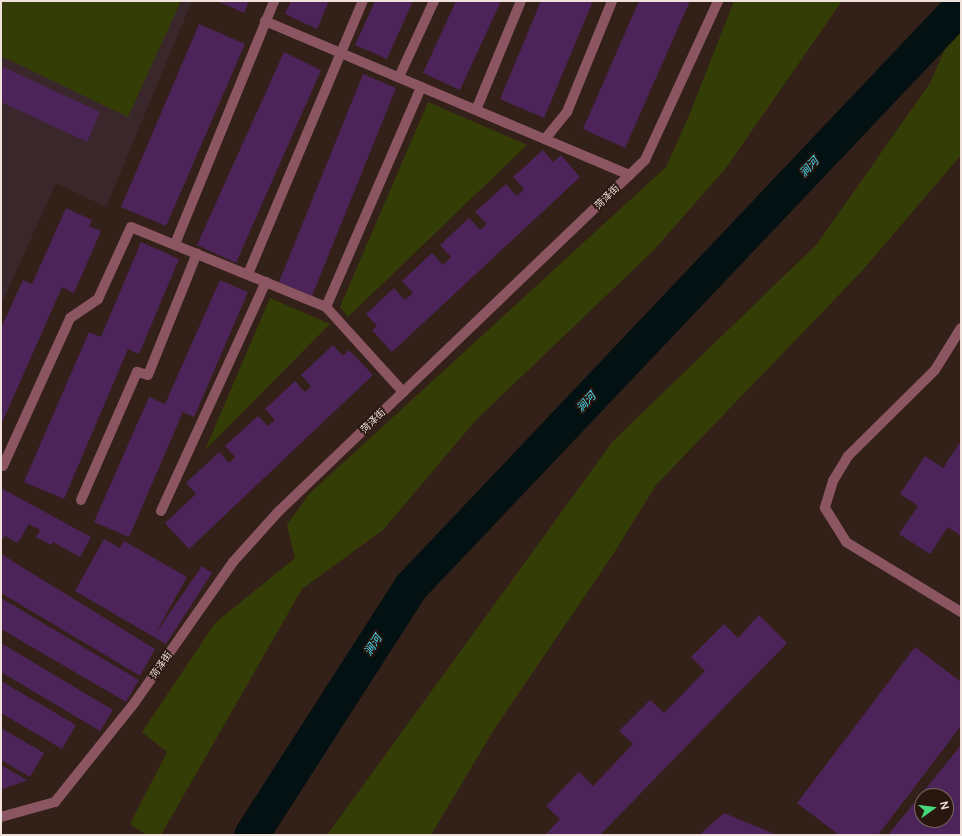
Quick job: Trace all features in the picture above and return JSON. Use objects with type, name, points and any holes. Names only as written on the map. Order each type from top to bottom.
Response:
[{"type":"street","points":[[175,244],[274,1]]},
{"type":"street","points":[[248,274],[362,1]]},
{"type":"street","points":[[399,77],[434,1]]},
{"type":"street","points":[[476,110],[521,1]]},
{"type":"street","points":[[545,139],[567,112],[612,1]]},
{"type":"street","name":"菏泽街","points":[[1,817],[55,802],[135,702],[233,562],[279,511],[645,160],[718,1]]},
{"type":"street","points":[[265,21],[630,174]]},
{"type":"street","points":[[326,307],[421,87]]},
{"type":"street","points":[[3,466],[70,318],[98,299],[131,226],[326,307],[403,392]]},
{"type":"street","points":[[81,500],[137,372],[148,375],[197,253]]},
{"type":"street","points":[[161,511],[266,282]]},
{"type":"street","points":[[961,328],[935,370],[848,456],[833,481],[825,508],[846,542],[961,612]]},
{"type":"shaded area","points":[[1,1],[192,1],[106,207],[56,183],[1,305]]},
{"type":"green space","points":[[1,1],[181,1],[128,117],[1,56]]},
{"type":"green space","points":[[734,1],[842,1],[726,168],[654,250],[476,420],[383,530],[302,589],[161,835],[146,835],[130,824],[167,752],[142,732],[215,623],[295,558],[287,525],[309,494],[666,167],[688,118]]},
{"type":"green space","points":[[961,12],[961,155],[862,271],[656,485],[612,556],[495,728],[431,835],[327,835],[613,441],[817,244],[930,83]]},
{"type":"green space","points":[[428,102],[527,145],[348,317],[340,307]]},
{"type":"green space","points":[[270,298],[330,324],[205,450]]},
{"type":"building","points":[[217,1],[249,1],[244,13]]},
{"type":"building","points":[[291,1],[329,1],[317,29],[285,14]]},
{"type":"building","points":[[375,1],[413,1],[387,59],[355,45]]},
{"type":"building","points":[[456,1],[501,1],[460,90],[423,73]]},
{"type":"building","points":[[541,1],[593,1],[544,118],[500,99]]},
{"type":"building","points":[[639,1],[690,1],[625,148],[583,129]]},
{"type":"building","points":[[199,24],[245,44],[166,226],[121,207]]},
{"type":"building","points":[[284,52],[321,70],[236,263],[197,245]]},
{"type":"building","points":[[1,66],[100,112],[87,142],[1,102]]},
{"type":"building","points":[[363,74],[396,88],[312,296],[279,282]]},
{"type":"building","points":[[543,150],[553,162],[561,155],[580,177],[392,352],[372,330],[377,326],[366,314],[394,288],[405,300],[413,293],[402,281],[432,253],[443,265],[451,257],[440,245],[469,218],[480,230],[487,224],[475,212],[506,184],[517,196],[524,189],[513,177]]},
{"type":"building","points":[[66,208],[92,220],[89,226],[101,231],[74,293],[62,287],[1,425],[1,328],[23,280],[32,284]]},
{"type":"building","points":[[141,242],[179,259],[139,354],[128,349],[64,499],[24,482],[89,332],[101,337]]},
{"type":"building","points":[[220,280],[248,292],[194,417],[183,412],[129,537],[94,522],[149,397],[165,404]]},
{"type":"building","points":[[333,345],[343,356],[349,350],[373,375],[189,549],[165,523],[196,494],[186,483],[219,452],[229,463],[235,457],[225,446],[258,416],[268,426],[275,420],[265,409],[295,381],[305,392],[311,386],[301,375]]},
{"type":"building","points":[[961,441],[961,536],[948,527],[930,554],[899,534],[918,506],[900,494],[925,456],[943,468]]},
{"type":"building","points":[[1,488],[91,537],[80,557],[53,542],[51,545],[36,537],[40,530],[29,524],[18,543],[5,536],[2,540]]},
{"type":"building","points":[[104,539],[120,548],[124,541],[187,577],[155,634],[202,566],[212,573],[166,644],[75,591]]},
{"type":"building","points":[[1,554],[155,649],[140,676],[1,593]]},
{"type":"building","points":[[1,598],[139,680],[126,702],[1,629]]},
{"type":"building","points":[[759,615],[787,643],[600,835],[545,835],[560,819],[546,806],[579,772],[593,786],[633,744],[619,731],[650,700],[664,713],[705,671],[691,657],[724,624],[738,638]]},
{"type":"building","points":[[1,643],[113,710],[100,731],[1,672]]},
{"type":"building","points":[[915,647],[961,682],[961,726],[878,835],[839,835],[797,803]]},
{"type":"building","points":[[1,681],[76,725],[62,749],[1,713]]},
{"type":"building","points":[[1,728],[44,753],[30,777],[1,760]]},
{"type":"building","points":[[961,745],[961,835],[888,835],[914,803],[914,828],[954,828],[954,788],[926,788]]},
{"type":"building","points":[[1,765],[27,780],[1,790]]},
{"type":"building","points":[[724,813],[777,835],[699,835]]},
{"type":"waterway","name":"涧河","points":[[251,835],[411,586],[959,8],[959,1]]}]
